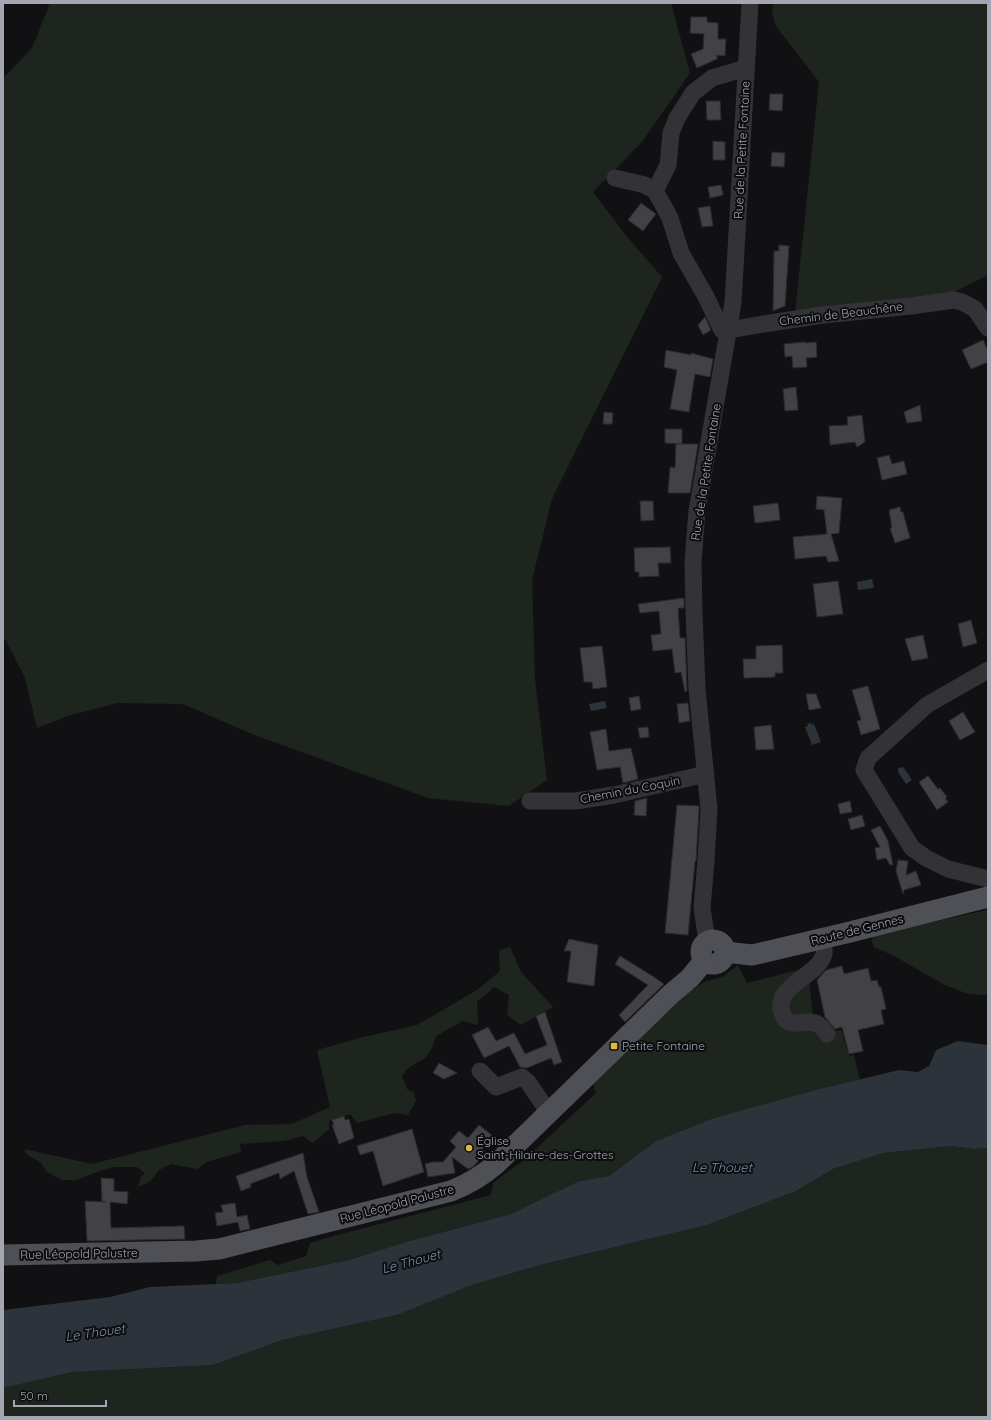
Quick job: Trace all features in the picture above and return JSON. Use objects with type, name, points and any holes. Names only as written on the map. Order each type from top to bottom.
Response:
[{"type":"main road","name":"Route de Gennes","points":[[706,951],[707,964],[716,964],[722,960],[725,952],[752,955],[988,897]]},
{"type":"main road","name":"Rue Léopold Palustre","points":[[3,1255],[196,1251],[219,1249],[451,1191],[468,1185],[483,1175],[671,994],[690,978],[706,951]]},
{"type":"street","name":"Rue de la Petite Fontaine","points":[[706,951],[702,908],[709,809],[697,689],[693,562],[697,511],[733,303],[750,3]]},
{"type":"street","points":[[655,191],[668,165],[671,133],[677,118],[693,93],[712,78],[746,68]]},
{"type":"street","points":[[615,178],[645,185],[655,191],[670,218],[681,253],[705,295],[722,330],[729,330]]},
{"type":"street","name":"Chemin de Beauchêne","points":[[729,330],[823,315],[954,300],[962,302],[975,309],[988,328]]},
{"type":"street","points":[[988,670],[927,705],[868,758],[864,770],[912,848],[926,858],[948,869],[988,879]]},
{"type":"street","name":"Chemin du Coquin","points":[[530,801],[576,801],[706,774]]},
{"type":"street","points":[[822,939],[825,953],[821,960],[806,975],[790,987],[783,997],[781,1008],[784,1018],[792,1023],[799,1024],[812,1022],[820,1025],[827,1034]]},
{"type":"street","points":[[480,1071],[496,1087],[522,1077],[528,1082],[549,1113]]},
{"type":"shaded area","points":[[50,3],[671,3],[690,73],[642,142],[593,192],[628,238],[662,277],[552,499],[532,580],[535,679],[547,780],[509,806],[428,798],[252,734],[183,704],[117,703],[71,715],[37,728],[25,678],[5,639],[3,638],[3,78],[32,48]]},
{"type":"shaded area","points":[[773,3],[988,3],[988,275],[944,297],[795,313],[819,82],[776,26],[772,12]]},
{"type":"shaded area","points":[[988,910],[988,995],[968,994],[945,985],[894,956],[874,947],[872,942],[873,935]]},
{"type":"shaded area","points":[[510,947],[521,972],[553,1007],[521,1025],[507,1015],[509,995],[494,987],[477,1002],[478,1025],[463,1021],[436,1036],[432,1048],[425,1058],[408,1068],[402,1076],[407,1089],[414,1092],[416,1101],[408,1115],[394,1113],[357,1123],[350,1114],[329,1121],[329,1129],[313,1143],[303,1136],[285,1141],[240,1144],[241,1152],[207,1162],[197,1169],[171,1164],[159,1170],[151,1181],[138,1187],[141,1177],[145,1173],[137,1167],[114,1167],[77,1180],[62,1180],[47,1172],[40,1162],[26,1154],[24,1149],[92,1164],[245,1125],[292,1124],[330,1107],[317,1050],[363,1037],[417,1025],[477,990],[500,971],[499,950]]},
{"type":"shaded area","points":[[738,965],[747,983],[802,969],[776,1010],[830,1032],[841,1030],[849,1056],[854,1055],[860,1080],[711,1119],[656,1141],[609,1176],[579,1181],[511,1214],[406,1242],[349,1260],[237,1283],[216,1284],[217,1276],[270,1260],[278,1265],[306,1256],[310,1243],[491,1195],[493,1183],[524,1160],[596,1093],[593,1083],[688,993],[706,981],[722,977]]},
{"type":"shaded area","points":[[809,977],[813,1017],[791,1019],[785,1001]]},
{"type":"shaded area","points":[[951,1146],[974,1149],[988,1148],[988,1417],[3,1417],[3,1388],[73,1372],[213,1365],[282,1340],[397,1315],[472,1285],[540,1265],[707,1225],[796,1191],[833,1169],[883,1153]]},
{"type":"water","points":[[872,579],[874,588],[858,590],[857,582]]},
{"type":"water","points":[[605,701],[607,708],[591,711],[589,704]]},
{"type":"water","points":[[811,723],[812,725],[814,724],[821,742],[812,745],[805,727],[808,726],[807,724]]},
{"type":"water","points":[[902,767],[912,780],[906,784],[898,772],[898,768]]},
{"type":"water","name":"Le Thouet","points":[[958,1041],[988,1045],[988,1148],[974,1149],[951,1146],[883,1153],[833,1169],[796,1191],[707,1225],[540,1265],[472,1285],[397,1315],[282,1340],[213,1365],[73,1372],[3,1388],[3,1310],[110,1297],[150,1287],[237,1283],[349,1260],[406,1242],[511,1214],[579,1181],[609,1176],[656,1141],[711,1119],[816,1090],[899,1070],[918,1072],[929,1066],[936,1050]]},
{"type":"building","points":[[691,17],[707,17],[707,22],[718,23],[718,39],[726,39],[725,56],[717,55],[717,59],[697,68],[691,54],[703,49],[704,34],[690,33]]},
{"type":"building","points":[[770,94],[783,94],[782,111],[769,110]]},
{"type":"building","points":[[706,101],[720,101],[721,120],[707,120]]},
{"type":"building","points":[[713,141],[725,142],[725,160],[713,160]]},
{"type":"building","points":[[772,152],[785,153],[784,167],[771,166]]},
{"type":"building","points":[[721,185],[723,195],[710,198],[708,187]]},
{"type":"building","points":[[641,203],[656,214],[643,231],[628,220]]},
{"type":"building","points":[[710,206],[713,226],[702,227],[698,208]]},
{"type":"building","points":[[779,245],[789,246],[785,306],[773,311],[774,251],[779,251]]},
{"type":"building","points":[[705,317],[711,330],[703,335],[698,325]]},
{"type":"building","points":[[983,340],[988,351],[988,362],[971,369],[962,350]]},
{"type":"building","points":[[816,342],[817,357],[806,358],[807,367],[793,368],[792,356],[785,357],[784,344]]},
{"type":"building","points":[[666,350],[691,355],[691,353],[713,359],[710,377],[695,374],[689,412],[670,409],[677,370],[664,367]]},
{"type":"building","points":[[796,387],[798,410],[785,411],[783,389]]},
{"type":"building","points":[[920,405],[922,421],[907,423],[904,412]]},
{"type":"building","points":[[604,412],[613,413],[612,424],[603,424]]},
{"type":"building","points":[[862,415],[865,442],[857,447],[855,442],[830,445],[829,426],[848,425],[847,417]]},
{"type":"building","points":[[665,429],[682,429],[682,444],[665,443]]},
{"type":"building","points":[[676,444],[698,444],[690,493],[668,493],[670,467],[675,468]]},
{"type":"building","points":[[889,455],[892,464],[904,461],[907,474],[882,480],[877,458]]},
{"type":"building","points":[[817,496],[842,498],[839,533],[831,534],[839,561],[828,562],[826,556],[795,559],[793,537],[827,534],[824,510],[816,509]]},
{"type":"building","points":[[640,501],[653,501],[654,520],[641,521]]},
{"type":"building","points":[[778,503],[780,520],[755,523],[753,506]]},
{"type":"building","points":[[900,507],[901,512],[903,512],[910,538],[895,543],[890,528],[892,528],[889,510]]},
{"type":"building","points":[[670,547],[671,563],[658,563],[659,576],[639,577],[639,572],[635,572],[634,548]]},
{"type":"building","points":[[838,581],[843,614],[817,617],[813,584]]},
{"type":"building","points":[[684,598],[684,608],[678,608],[680,638],[685,638],[687,691],[685,692],[681,672],[675,673],[672,649],[653,651],[651,635],[661,634],[659,611],[640,613],[638,604]]},
{"type":"building","points":[[971,620],[977,643],[963,647],[958,624]]},
{"type":"building","points":[[923,635],[928,658],[912,661],[905,639]]},
{"type":"building","points":[[782,645],[783,673],[775,673],[775,677],[744,678],[743,659],[756,659],[756,646]]},
{"type":"building","points":[[602,646],[607,687],[593,689],[592,682],[584,682],[580,648]]},
{"type":"building","points":[[868,686],[880,729],[861,735],[857,721],[861,720],[852,690]]},
{"type":"building","points":[[806,694],[816,694],[821,708],[809,710]]},
{"type":"building","points":[[639,696],[641,709],[631,711],[629,698]]},
{"type":"building","points":[[688,703],[690,721],[679,723],[677,704]]},
{"type":"building","points":[[963,712],[975,732],[960,740],[949,721]]},
{"type":"building","points":[[771,725],[774,749],[756,750],[754,727]]},
{"type":"building","points":[[648,727],[649,737],[640,738],[638,728]]},
{"type":"building","points":[[606,729],[609,751],[631,748],[638,779],[623,783],[620,767],[597,770],[590,732]]},
{"type":"building","points":[[928,776],[938,789],[940,788],[947,797],[945,798],[948,802],[937,810],[919,782]]},
{"type":"building","points":[[647,798],[646,816],[634,815],[635,801]]},
{"type":"building","points":[[850,801],[852,812],[840,814],[838,804]]},
{"type":"building","points":[[677,805],[699,806],[696,861],[688,935],[665,933]]},
{"type":"building","points":[[862,815],[865,826],[851,830],[848,819]]},
{"type":"building","points":[[880,826],[888,841],[893,865],[890,865],[886,858],[877,860],[875,848],[880,847],[871,830]]},
{"type":"building","points":[[898,860],[908,861],[906,875],[916,871],[921,885],[904,890],[903,894],[896,871]]},
{"type":"building","points":[[569,939],[598,945],[594,986],[567,982],[571,951],[564,951]]},
{"type":"building","points":[[620,956],[664,984],[625,1022],[619,1015],[648,985],[615,964]]},
{"type":"building","points":[[842,966],[844,974],[868,968],[871,981],[877,980],[879,987],[881,987],[886,1009],[881,1010],[884,1024],[858,1030],[863,1051],[849,1054],[842,1027],[835,1029],[825,1017],[817,980],[826,970]]},
{"type":"building","points":[[545,1012],[562,1062],[554,1065],[551,1058],[527,1068],[520,1067],[509,1046],[484,1058],[472,1035],[488,1027],[496,1041],[514,1033],[525,1054],[547,1045],[536,1016]]},
{"type":"building","points":[[439,1063],[457,1073],[444,1079],[433,1073]]},
{"type":"building","points":[[344,1116],[345,1120],[349,1119],[354,1138],[339,1144],[332,1125],[334,1125],[332,1120]]},
{"type":"building","name":"Église Saint-Hilaire-des-Grottes","points":[[479,1125],[493,1136],[482,1149],[486,1152],[473,1167],[468,1169],[452,1157],[455,1173],[428,1177],[425,1164],[432,1162],[443,1162],[456,1147],[450,1141],[459,1131],[468,1138]]},
{"type":"building","points":[[412,1129],[424,1172],[383,1186],[373,1151],[360,1155],[357,1146]]},
{"type":"building","points":[[303,1153],[307,1177],[319,1212],[308,1214],[294,1171],[280,1179],[279,1173],[250,1184],[251,1187],[241,1191],[236,1176]]},
{"type":"building","points":[[101,1178],[114,1179],[114,1191],[128,1192],[127,1204],[110,1202],[111,1228],[184,1226],[185,1239],[87,1241],[85,1201],[106,1202],[102,1201]]},
{"type":"building","points":[[235,1203],[237,1217],[247,1215],[250,1229],[240,1231],[238,1222],[217,1226],[215,1213],[223,1212],[221,1205]]},
{"type":"place","name":"Petite Fontaine","points":[[614,1046]]},
{"type":"place","name":"Église Saint-Hilaire-des-Grottes","points":[[469,1148]]}]
